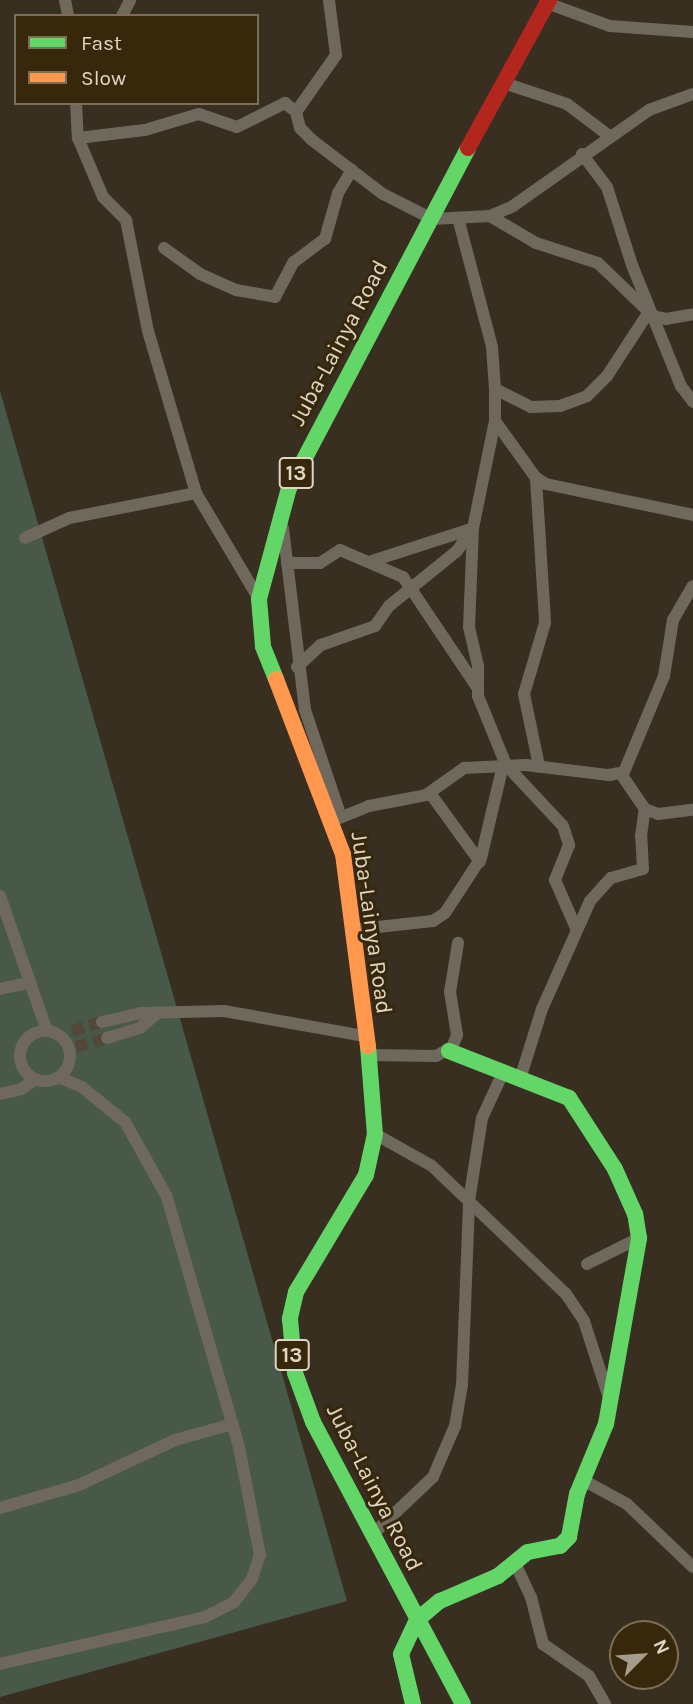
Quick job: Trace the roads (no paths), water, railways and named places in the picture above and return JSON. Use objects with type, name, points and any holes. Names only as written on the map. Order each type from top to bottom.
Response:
[{"type":"main road","name":"Juba-Lainya Road","points":[[463,1704],[303,1399],[292,1357],[290,1319],[296,1292],[366,1175],[375,1135],[369,1055],[337,819],[263,646],[259,599],[281,511],[333,398],[507,83],[548,2]]},
{"type":"main road","points":[[413,1704],[401,1654],[417,1620],[440,1601],[498,1576],[534,1550],[565,1543],[583,1479],[601,1441],[632,1296],[639,1238],[621,1181],[574,1104],[560,1091],[502,1074],[449,1051]]},
{"type":"street","points":[[296,112],[336,55],[329,0]]},
{"type":"street","points":[[548,2],[610,26],[693,32]]},
{"type":"street","points":[[507,83],[567,104],[608,135]]},
{"type":"street","points":[[78,138],[145,130],[199,114],[237,127],[285,103],[296,112],[300,128],[383,194],[432,219],[490,216],[513,205],[608,135],[649,110],[693,94]]},
{"type":"street","points":[[76,105],[78,138],[103,197],[126,219],[148,331],[196,493],[259,599]]},
{"type":"street","points":[[582,155],[607,187],[650,315],[681,386],[693,402]]},
{"type":"street","points":[[164,248],[200,274],[236,290],[275,298],[294,262],[325,239],[338,193],[352,170]]},
{"type":"street","points":[[490,216],[536,243],[598,262],[650,315],[666,319],[693,314]]},
{"type":"street","points":[[458,218],[492,347],[495,389],[495,421],[473,528],[469,627],[478,665],[477,687]]},
{"type":"street","points":[[495,389],[531,407],[560,406],[587,396],[607,376],[650,315]]},
{"type":"street","points":[[495,421],[536,478],[556,487],[693,515]]},
{"type":"street","points":[[536,478],[545,623],[524,694],[539,766]]},
{"type":"street","points":[[25,538],[69,518],[196,493]]},
{"type":"street","points":[[281,511],[297,667],[305,710],[337,819],[430,793],[464,768],[504,765],[621,774],[645,809],[658,814],[693,810]]},
{"type":"street","points":[[372,561],[473,528]]},
{"type":"street","points":[[297,667],[321,645],[375,626],[389,606],[452,556],[473,528]]},
{"type":"street","points":[[286,563],[323,562],[340,550],[372,561],[413,587],[477,687],[504,765],[563,826],[569,845],[555,880],[576,928]]},
{"type":"street","points":[[621,774],[664,676],[673,620],[693,586]]},
{"type":"street","points":[[351,930],[440,918],[480,862],[504,765]]},
{"type":"street","points":[[430,793],[480,862]]},
{"type":"street","points":[[520,1079],[542,1009],[576,928],[606,882],[643,869],[640,836],[645,809]]},
{"type":"street","points":[[0,896],[6,934],[50,1032],[63,1039],[73,1050],[68,1065],[59,1077]]},
{"type":"street","points":[[369,1055],[421,1057],[449,1051],[457,1035],[449,996],[458,943]]},
{"type":"street","points":[[0,989],[27,983]]},
{"type":"street","points":[[102,1022],[140,1013],[155,1016],[224,1011],[365,1036]]},
{"type":"street","points":[[107,1038],[140,1028],[155,1016]]},
{"type":"street","points":[[36,1079],[23,1068],[21,1051],[31,1035],[72,1031]]},
{"type":"street","points":[[372,1535],[433,1476],[455,1426],[462,1385],[469,1201],[482,1118],[502,1074]]},
{"type":"street","points":[[0,1094],[22,1089],[36,1079],[59,1077],[101,1101],[139,1140],[167,1197],[233,1424],[260,1538],[253,1579],[233,1602],[205,1617],[0,1664]]},
{"type":"street","points":[[375,1135],[432,1166],[530,1256],[578,1309],[609,1400]]},
{"type":"street","points":[[587,1264],[639,1238]]},
{"type":"street","points":[[0,1508],[79,1485],[175,1440],[233,1424]]},
{"type":"street","points":[[583,1479],[627,1504],[693,1566]]},
{"type":"street","points":[[515,1563],[531,1597],[542,1644],[589,1676],[605,1704]]},
{"type":"tunnel","points":[[72,1031],[102,1022]]},
{"type":"tunnel","points":[[76,1047],[107,1038]]}]
